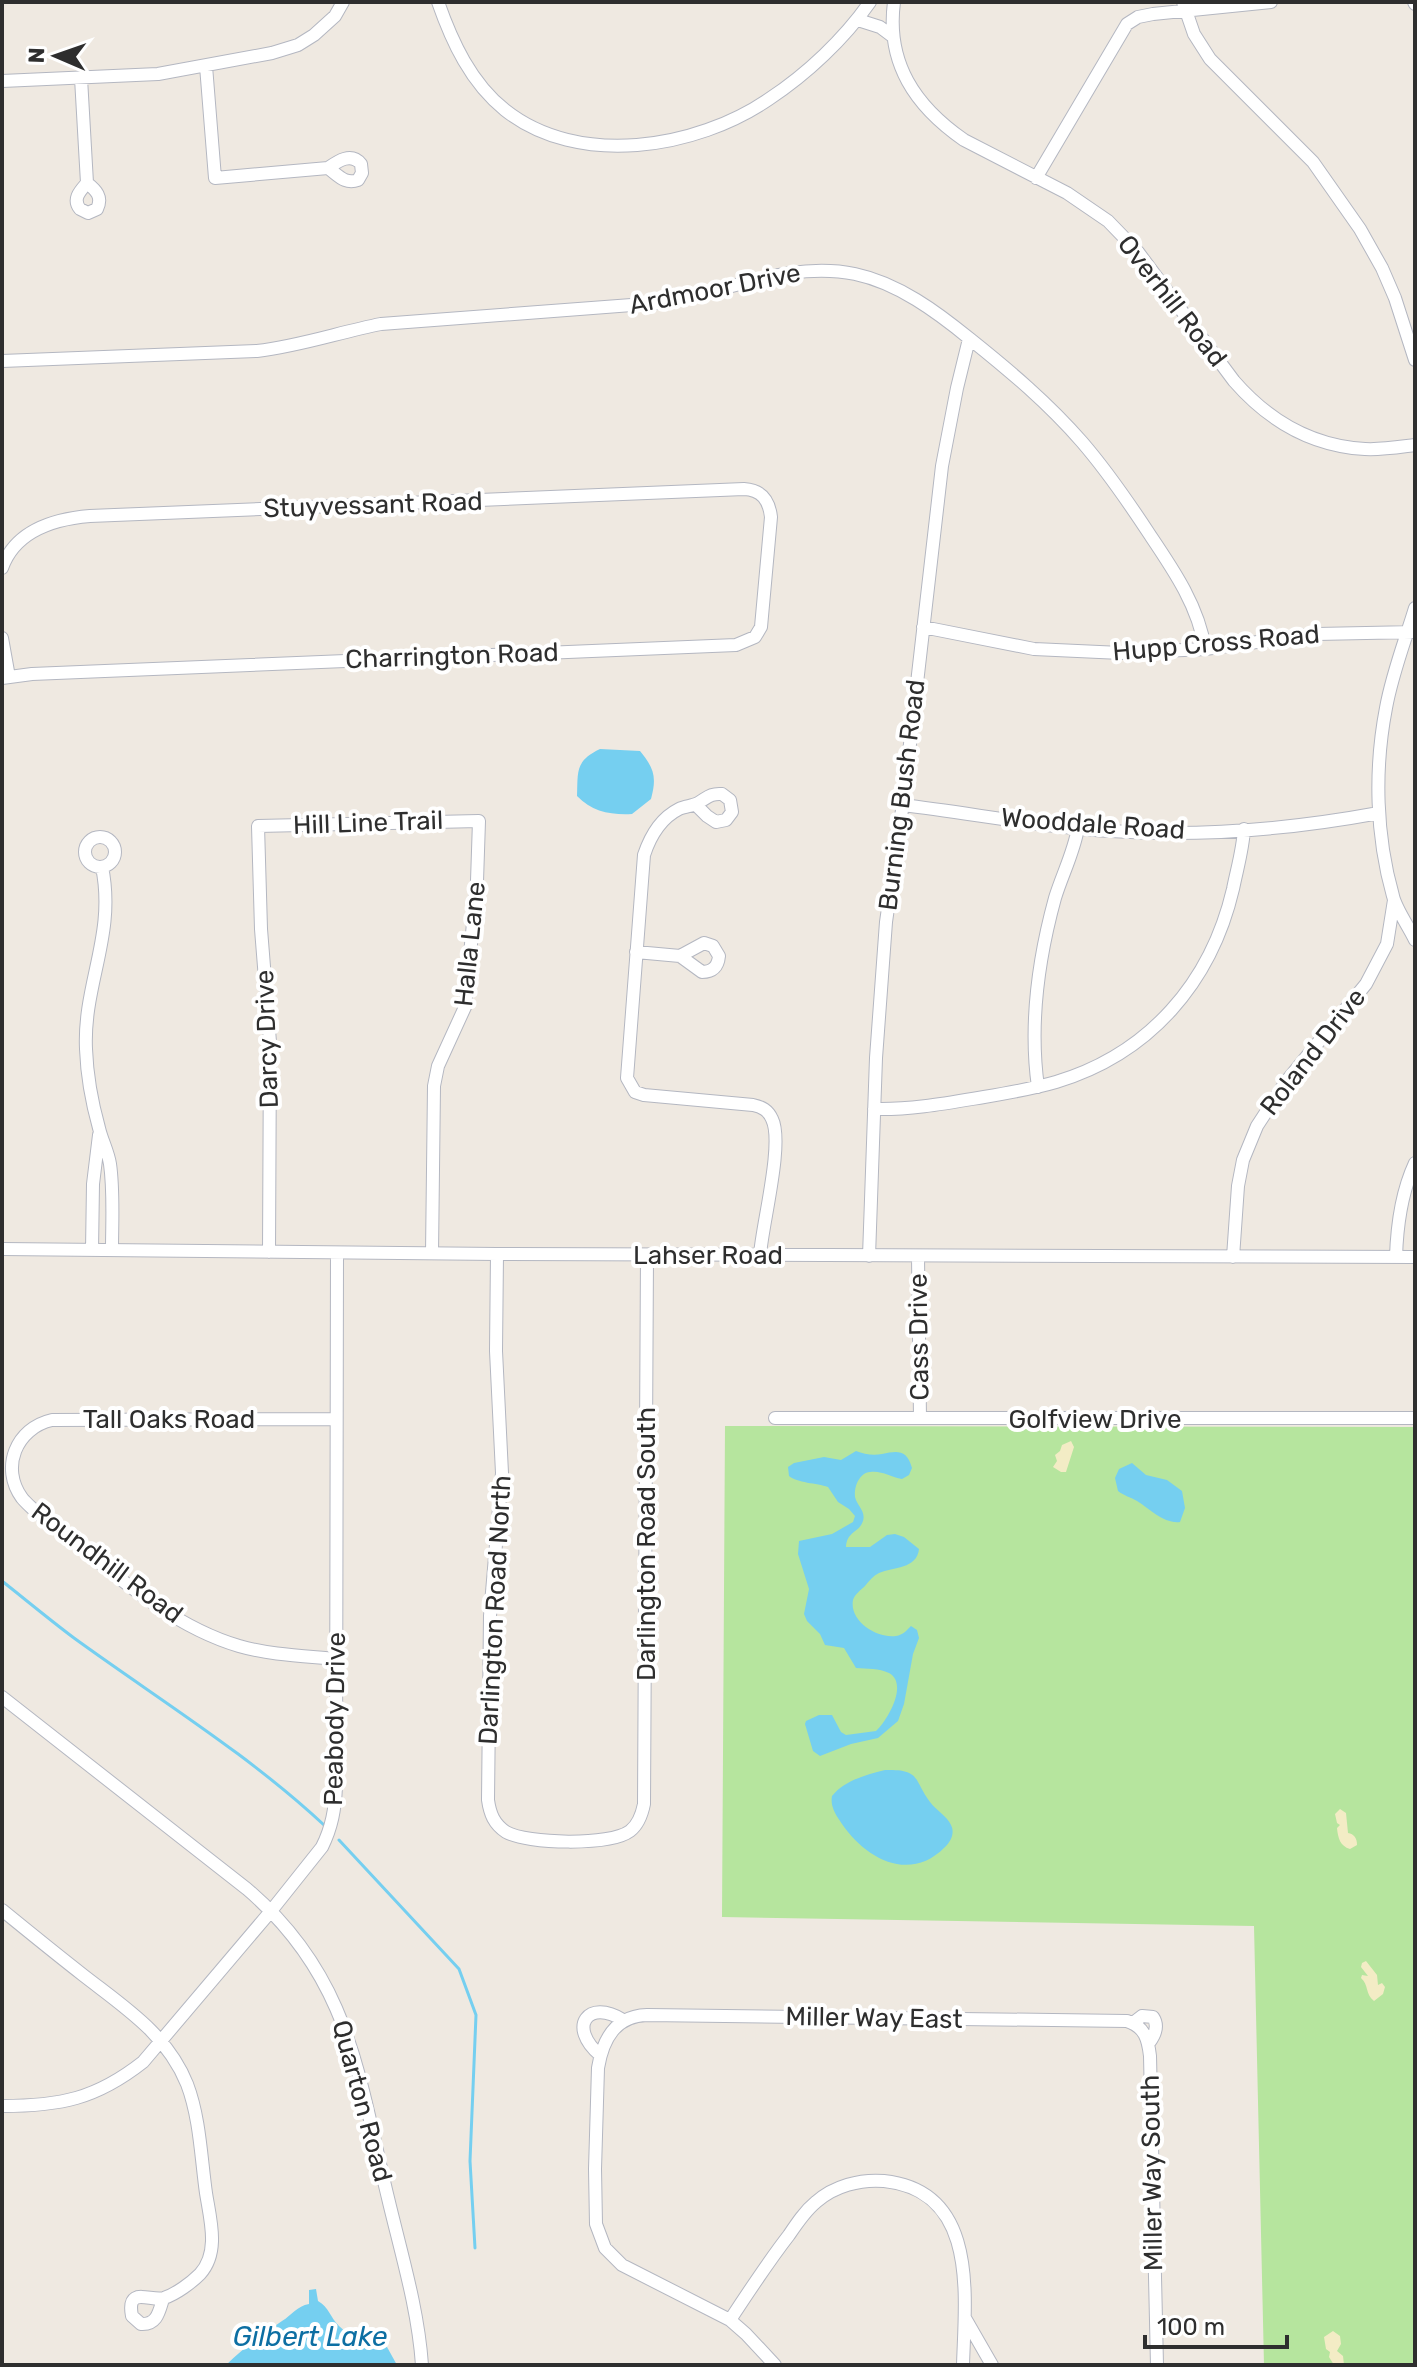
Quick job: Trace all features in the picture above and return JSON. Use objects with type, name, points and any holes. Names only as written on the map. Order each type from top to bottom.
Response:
[{"type":"street","points":[[2,81],[158,74],[272,53],[298,45],[326,26],[343,2]]},
{"type":"street","points":[[438,2],[473,77],[502,107],[544,133],[595,145],[666,140],[739,116],[793,81],[858,20],[870,2]]},
{"type":"street","name":"Overhill Road","points":[[894,2],[892,36],[905,77],[937,120],[964,140],[1080,201],[1108,221],[1124,237],[1249,398],[1280,423],[1321,441],[1378,449],[1415,445]]},
{"type":"street","points":[[1036,178],[1127,24],[1146,15],[1184,7],[1271,2]]},
{"type":"street","points":[[1184,7],[1194,34],[1210,59],[1299,146],[1345,206],[1382,268],[1415,360]]},
{"type":"street","points":[[858,20],[880,27],[892,36]]},
{"type":"street","points":[[206,66],[215,178],[328,168]]},
{"type":"street","points":[[81,78],[87,183]]},
{"type":"street","name":"Ardmoor Drive","points":[[2,361],[268,350],[381,324],[590,310],[683,300],[788,273],[815,271],[855,274],[912,298],[969,339],[1040,399],[1084,444],[1157,546],[1182,587],[1200,622],[1205,649]]},
{"type":"street","name":"Burning Bush Road","points":[[869,1256],[882,961],[890,883],[942,466],[969,339]]},
{"type":"street","name":"Stuyvessant Road","points":[[2,568],[8,555],[23,539],[54,521],[73,517],[738,489],[752,490],[764,496]]},
{"type":"street","name":"Charrington Road","points":[[5,678],[32,674],[246,664],[736,645],[755,637],[761,627],[771,517],[764,496]]},
{"type":"street","points":[[1387,944],[1415,940],[1394,900],[1379,813],[1379,767],[1390,691],[1411,632],[1415,608]]},
{"type":"street","name":"Hupp Cross Road","points":[[923,627],[1034,649],[1148,653],[1317,634],[1411,632]]},
{"type":"street","points":[[2,638],[5,678]]},
{"type":"street","points":[[696,805],[682,807],[664,820],[648,845],[642,867],[627,1071],[630,1086],[644,1095],[753,1105],[763,1108],[773,1119],[775,1154],[760,1255]]},
{"type":"street","name":"Wooddale Road","points":[[902,805],[1078,828],[1164,833],[1244,829],[1379,813]]},
{"type":"street","name":"Hill Line Trail","points":[[258,826],[479,821]]},
{"type":"street","name":"Halla Lane","points":[[432,1253],[434,1086],[438,1066],[465,1007],[476,893],[479,821]]},
{"type":"street","name":"Darcy Drive","points":[[258,826],[261,929],[270,1042],[269,1252]]},
{"type":"street","points":[[1038,1087],[1034,1030],[1040,965],[1056,896],[1078,828]]},
{"type":"street","points":[[874,1109],[954,1102],[1038,1087],[1085,1071],[1120,1052],[1152,1029],[1183,997],[1208,961],[1222,929],[1243,845],[1244,829]]},
{"type":"street","points":[[102,867],[105,933],[90,996],[86,1036],[87,1065],[110,1164],[112,1250]]},
{"type":"street","name":"Roland Drive","points":[[1233,1257],[1238,1186],[1243,1160],[1257,1126],[1285,1083],[1366,984],[1387,944],[1394,900]]},
{"type":"street","points":[[636,952],[680,956]]},
{"type":"street","points":[[92,1250],[93,1184],[100,1131]]},
{"type":"street","points":[[1396,1257],[1401,1205],[1415,1163]]},
{"type":"street","name":"Lahser Road","points":[[2,1249],[1415,1257]]},
{"type":"street","name":"Peabody Drive","points":[[2,2106],[65,2102],[95,2093],[132,2070],[163,2041],[271,1911],[322,1847],[333,1819],[336,1787],[337,1253]]},
{"type":"street","name":"Darlington Road North","points":[[497,1254],[496,1360],[502,1473],[490,1616],[489,1809],[503,1830],[531,1838],[599,1840],[618,1837],[632,1830]]},
{"type":"street","name":"Darlington Road South","points":[[632,1830],[640,1819],[645,1795],[647,1255]]},
{"type":"street","name":"Cass Drive","points":[[918,1256],[920,1418]]},
{"type":"street","name":"Golfview Drive","points":[[775,1418],[1415,1418]]},
{"type":"street","name":"Tall Oaks Road","points":[[15,1449],[34,1426],[64,1419],[336,1419]]},
{"type":"street","points":[[2,1444],[15,1449]]},
{"type":"street","name":"Roundhill Road","points":[[15,1449],[12,1472],[15,1486],[23,1499],[158,1605],[194,1627],[239,1646],[277,1654],[336,1659]]},
{"type":"street","name":"Quarton Road","points":[[2,1697],[220,1867],[271,1911],[312,1961],[335,2002],[348,2037],[409,2286],[422,2365]]},
{"type":"street","points":[[2,1910],[147,2025],[163,2041],[180,2069],[191,2099],[212,2242],[208,2264],[200,2274],[163,2299]]},
{"type":"street","name":"Miller Way East","points":[[600,2055],[582,2028],[592,2014],[601,2012],[623,2020],[652,2015],[1127,2021],[1138,2026]]},
{"type":"street","name":"Miller Way South","points":[[1138,2026],[1142,2016],[1153,2017],[1156,2026],[1155,2036],[1149,2043],[1157,2365]]},
{"type":"street","points":[[623,2020],[610,2035],[600,2055],[595,2169],[595,2215],[600,2240],[608,2254],[622,2265],[730,2320],[775,2365]]},
{"type":"street","points":[[730,2320],[779,2247],[810,2208],[845,2185],[871,2181],[900,2184],[929,2198],[948,2217],[958,2236],[964,2286],[963,2365]]},
{"type":"street","points":[[965,2318],[992,2365]]},
{"type":"green space","points":[[725,1426],[1415,1427],[1415,2365],[1264,2365],[1254,1926],[722,1917]]},
{"type":"sand","points":[[1071,1441],[1074,1447],[1066,1472],[1061,1472],[1053,1467],[1057,1461],[1055,1455],[1062,1445]]},
{"type":"sand","points":[[1340,1809],[1346,1813],[1348,1833],[1356,1840],[1357,1845],[1350,1849],[1342,1844],[1338,1835],[1340,1825],[1335,1814]]},
{"type":"sand","points":[[1366,1961],[1377,1975],[1378,1985],[1382,1983],[1385,1987],[1383,1994],[1374,2001],[1361,1978],[1362,1975],[1368,1976],[1361,1967]]},
{"type":"sand","points":[[1333,2331],[1340,2336],[1341,2344],[1337,2351],[1343,2356],[1344,2365],[1334,2365],[1326,2349],[1324,2337]]},
{"type":"water","points":[[600,749],[640,751],[651,768],[654,785],[651,799],[632,814],[602,811],[589,806],[577,796],[582,763]]},
{"type":"water","points":[[856,1451],[872,1455],[901,1453],[907,1457],[912,1468],[909,1475],[902,1479],[874,1472],[860,1478],[855,1497],[863,1521],[849,1538],[846,1547],[870,1547],[887,1535],[895,1534],[919,1549],[909,1564],[873,1577],[855,1596],[853,1608],[860,1622],[873,1632],[896,1636],[911,1626],[917,1630],[919,1638],[898,1721],[878,1738],[820,1756],[813,1751],[806,1721],[819,1715],[832,1715],[846,1735],[876,1731],[897,1694],[895,1678],[877,1669],[856,1668],[844,1648],[825,1645],[804,1614],[809,1589],[798,1554],[799,1541],[832,1534],[853,1522],[855,1516],[838,1502],[828,1487],[789,1476],[788,1467],[824,1457],[841,1460]]},
{"type":"water","points":[[1132,1463],[1146,1475],[1167,1480],[1182,1491],[1185,1508],[1180,1522],[1163,1518],[1118,1491],[1115,1478],[1119,1469]]},
{"type":"water","points":[[885,1770],[905,1771],[915,1777],[930,1802],[951,1825],[949,1842],[932,1858],[918,1864],[889,1862],[863,1847],[836,1814],[832,1796],[837,1790],[856,1779]]},
{"type":"water","name":"Gilbert Lake","points":[[316,2289],[318,2301],[339,2326],[355,2337],[387,2347],[397,2365],[226,2365],[246,2347],[309,2304],[309,2290]]},
{"type":"waterway","points":[[2,1581],[74,1638],[265,1774],[324,1825]]},
{"type":"waterway","points":[[339,1840],[459,1969],[476,2015],[470,2161],[475,2248]]}]
